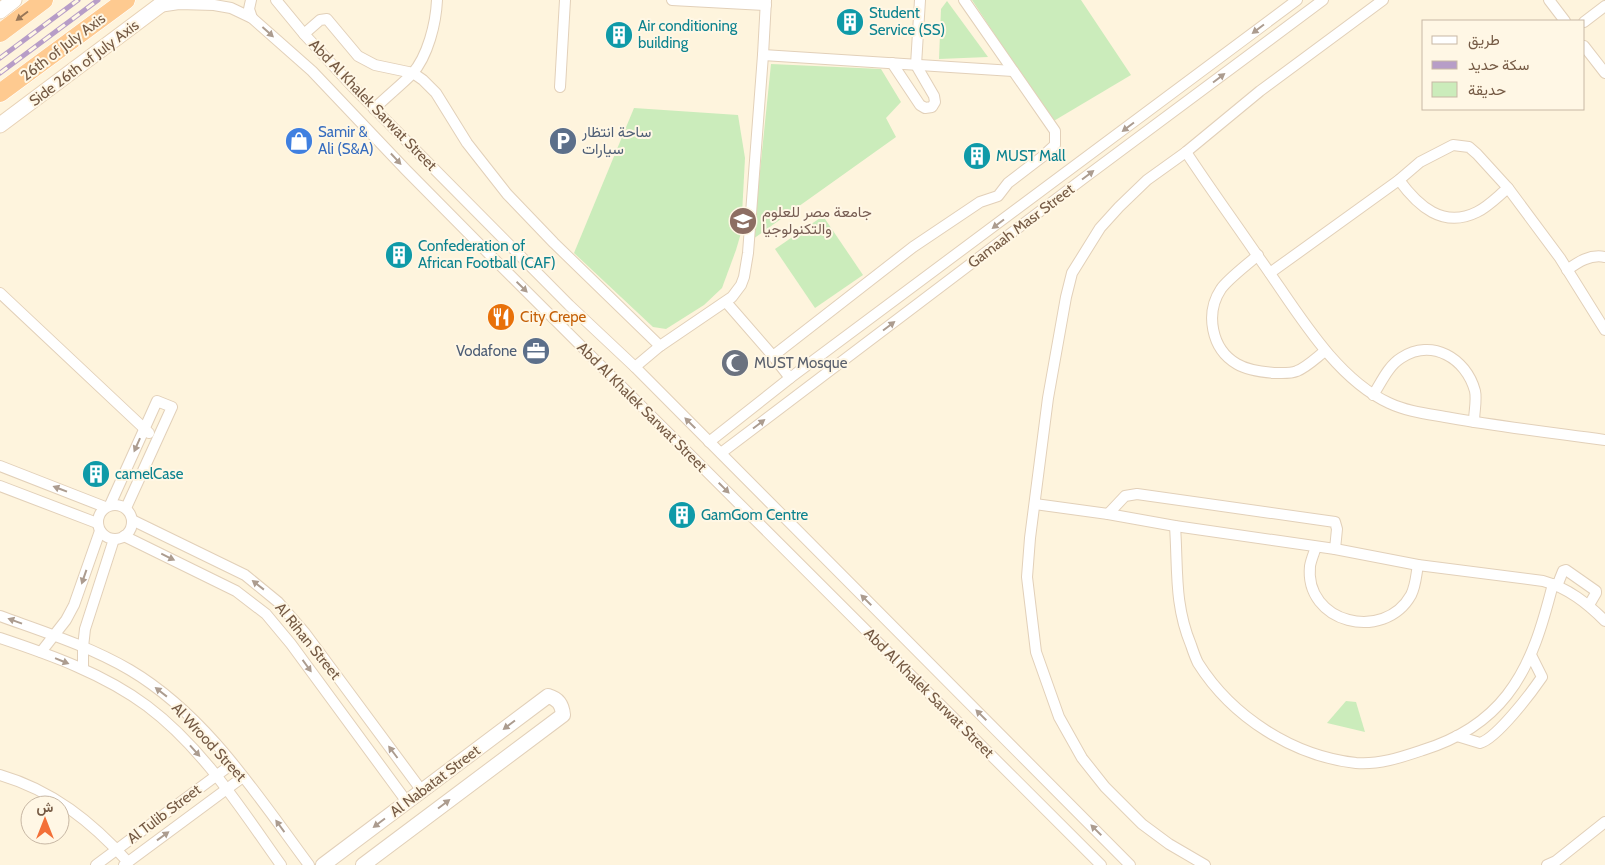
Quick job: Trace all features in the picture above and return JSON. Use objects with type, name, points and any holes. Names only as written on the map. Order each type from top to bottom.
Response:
[{"type":"highway","points":[[1,31],[44,0]]},
{"type":"highway","name":"26th of July Axis","points":[[0,94],[126,0]]},
{"type":"main road","points":[[0,10],[14,0]]},
{"type":"main road","name":"Side 26th of July Axis","points":[[0,125],[163,4]]},
{"type":"street","points":[[251,0],[249,9],[252,18]]},
{"type":"street","points":[[374,109],[413,73],[430,38],[438,0]]},
{"type":"street","points":[[560,87],[565,0]]},
{"type":"street","points":[[635,367],[660,346],[726,302],[736,292],[741,285],[748,253],[766,3],[672,0]]},
{"type":"street","points":[[892,64],[920,106],[932,107],[935,102],[934,96],[916,65],[920,0]]},
{"type":"street","points":[[774,356],[913,247],[980,202],[998,196],[1008,183],[1055,145],[1055,131],[964,0]]},
{"type":"street","name":"Gamaah Masr Street","points":[[709,442],[790,378],[1297,0]]},
{"type":"street","name":"Gamaah Masr Street","points":[[721,453],[1323,0]]},
{"type":"street","points":[[1205,865],[1169,844],[1142,824],[1082,758],[1058,718],[1036,652],[1027,577],[1048,398],[1072,273],[1100,228],[1119,206],[1147,180],[1186,152],[1260,91],[1383,0]]},
{"type":"street","points":[[1549,0],[1564,20]]},
{"type":"street","name":"Abd Al Khalek Sarwat Street","points":[[276,1],[374,109],[562,298],[635,367],[721,453],[1130,865]]},
{"type":"street","name":"Abd Al Khalek Sarwat Street","points":[[163,4],[214,5],[231,8],[252,18],[312,71],[496,262],[1101,865]]},
{"type":"street","points":[[1585,21],[1605,6]]},
{"type":"street","points":[[304,34],[320,20],[327,19],[358,56],[382,67],[413,73],[423,80],[436,93],[466,143],[507,194],[554,243],[660,346]]},
{"type":"street","points":[[1585,47],[1605,73]]},
{"type":"street","points":[[763,55],[1013,71]]},
{"type":"street","points":[[1270,273],[1420,162],[1453,145],[1469,147],[1508,188],[1560,258],[1605,330]]},
{"type":"street","points":[[1186,152],[1220,203],[1326,351],[1347,375],[1373,395],[1390,404],[1408,410],[1474,422],[1605,440]]},
{"type":"street","points":[[1398,180],[1412,198],[1437,215],[1449,218],[1464,217],[1477,212],[1488,206],[1508,188]]},
{"type":"street","points":[[1258,255],[1221,288],[1214,305],[1212,322],[1214,336],[1223,351],[1236,363],[1248,368],[1282,373],[1296,371],[1326,351]]},
{"type":"street","points":[[1567,270],[1582,260],[1605,256]]},
{"type":"street","points":[[0,293],[157,440]]},
{"type":"street","points":[[726,302],[774,356],[790,378]]},
{"type":"street","points":[[1373,395],[1390,369],[1400,359],[1411,353],[1426,349],[1449,355],[1464,369],[1472,382],[1476,394],[1474,422]]},
{"type":"street","points":[[41,652],[55,636],[74,605],[99,527],[99,514],[108,506],[157,401],[172,406],[126,508]]},
{"type":"street","points":[[0,466],[108,506],[121,505],[126,508],[132,520],[131,529],[119,537],[106,537],[99,527],[0,486]]},
{"type":"street","points":[[1108,514],[1125,496],[1137,494],[1335,522],[1337,529],[1335,549]]},
{"type":"street","points":[[1035,504],[1335,549],[1418,565],[1555,585],[1589,605],[1605,622]]},
{"type":"street","name":"Al Rihan Street","points":[[132,520],[245,575],[286,610],[422,791]]},
{"type":"street","points":[[1175,526],[1178,566],[1176,588],[1180,612],[1198,662],[1222,693],[1251,721],[1285,741],[1318,756],[1357,763],[1380,762],[1442,744],[1458,736],[1481,721],[1507,695],[1531,655],[1555,585],[1563,570],[1566,570],[1596,591],[1589,605]]},
{"type":"street","points":[[83,670],[85,630],[119,537]]},
{"type":"street","name":"Al Rihan Street","points":[[119,537],[236,590],[266,614],[291,644],[407,802]]},
{"type":"street","points":[[1316,547],[1310,566],[1312,585],[1321,602],[1335,616],[1354,622],[1373,622],[1391,614],[1403,605],[1415,586],[1418,565]]},
{"type":"street","name":"Al Wrood Street","points":[[0,616],[83,647],[131,671],[162,692],[194,720],[232,764],[309,865]]},
{"type":"street","points":[[291,644],[305,633]]},
{"type":"street","name":"Al Wrood Street","points":[[0,638],[41,652],[112,683],[148,706],[186,740],[217,775],[281,865]]},
{"type":"street","points":[[1458,736],[1482,743],[1500,727],[1532,692],[1542,675],[1531,655]]},
{"type":"street","name":"Al Nabatat Street","points":[[323,865],[548,696],[560,702],[563,708],[563,715],[363,865]]},
{"type":"street","name":"Al Tulib Street","points":[[96,865],[232,764]]},
{"type":"street","points":[[0,774],[33,786],[69,807],[86,820],[117,850],[126,864]]},
{"type":"street","name":"Al Tulib Street","points":[[126,864],[243,777]]},
{"type":"street","points":[[1547,865],[1556,861],[1605,822]]},
{"type":"green space","points":[[972,0],[1081,0],[1131,75],[1052,122]]},
{"type":"green space","points":[[947,1],[988,57],[939,59],[941,9]]},
{"type":"green space","points":[[771,64],[881,69],[901,102],[886,118],[896,137],[753,239]]},
{"type":"green space","points":[[634,108],[738,115],[745,158],[741,233],[722,288],[704,305],[666,329],[653,327],[574,253]]},
{"type":"green space","points":[[823,216],[863,275],[815,308],[775,249]]},
{"type":"green space","points":[[1346,701],[1356,702],[1365,732],[1327,723]]},
{"type":"railway","points":[[0,58],[78,0]]},
{"type":"railway","points":[[0,73],[98,0]]},
{"type":"place","name":"Student Service (SS)","points":[[850,22]]},
{"type":"place","name":"Air conditioning building","points":[[619,35]]},
{"type":"place","name":"Samir & Ali (S&A)","points":[[299,141]]},
{"type":"place","name":"ساحة انتظار سيارات","points":[[563,141]]},
{"type":"place","name":"MUST Mall","points":[[977,156]]},
{"type":"place","name":"جامعة مصر للعلوم والتكنولوجيا","points":[[743,221]]},
{"type":"place","name":"Confederation of African Football (CAF)","points":[[399,255]]},
{"type":"place","name":"City Crepe","points":[[501,317]]},
{"type":"place","name":"Vodafone","points":[[536,351]]},
{"type":"place","name":"MUST Mosque","points":[[735,363]]},
{"type":"place","name":"camelCase","points":[[96,474]]},
{"type":"place","name":"GamGom Centre","points":[[682,515]]}]
